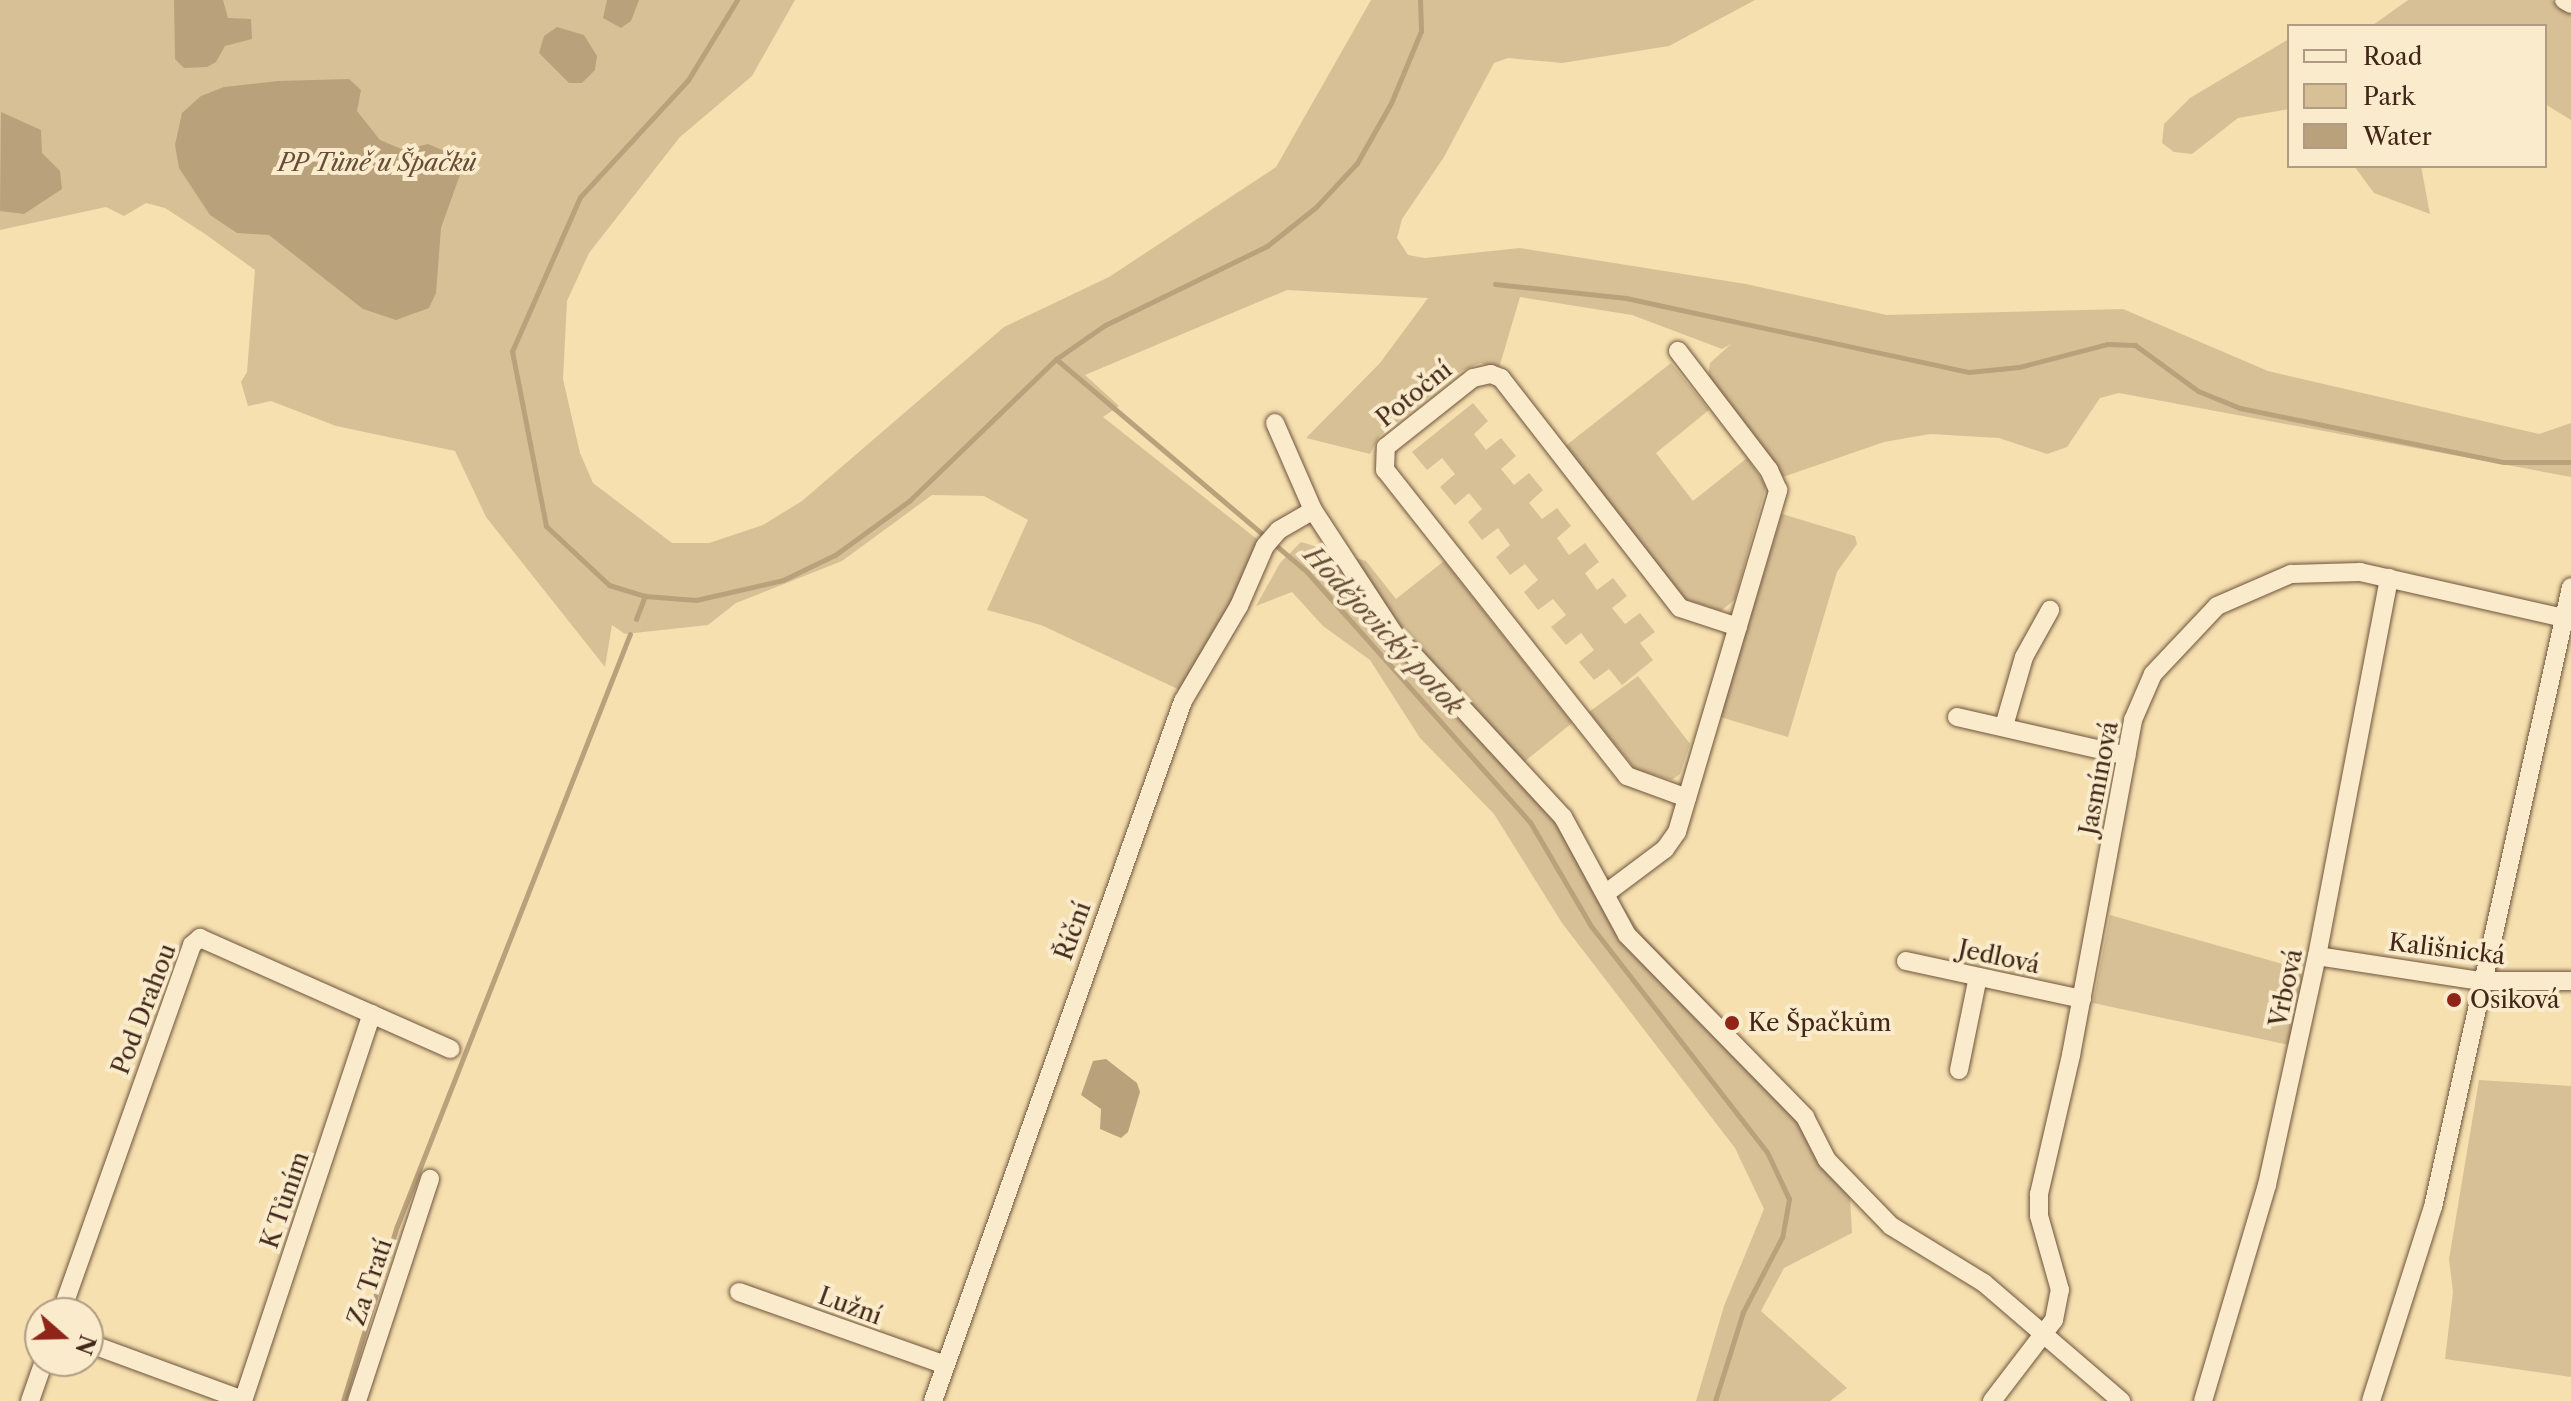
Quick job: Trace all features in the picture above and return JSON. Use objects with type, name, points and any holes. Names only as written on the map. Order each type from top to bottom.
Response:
[{"type":"street","points":[[2564,0],[2571,4]]},
{"type":"street","points":[[1605,894],[1672,841],[1778,490],[1769,470],[1678,351]]},
{"type":"street","name":"Potoční","points":[[1687,798],[1627,776],[1385,470],[1386,447],[1473,378],[1491,374],[1501,378],[1680,608],[1738,627]]},
{"type":"street","points":[[1275,423],[1313,510],[1394,634],[1563,817],[1627,935],[1805,1117],[1827,1160],[1891,1226],[1984,1283],[2121,1401]]},
{"type":"street","name":"Říční","points":[[933,1401],[1183,701],[1239,606],[1265,546],[1279,530],[1313,510]]},
{"type":"street","name":"Jasmínová","points":[[1992,1401],[2054,1320],[2060,1290],[2039,1216],[2039,1194],[2082,999],[2133,720],[2153,674],[2217,606],[2291,574],[2360,572],[2564,618]]},
{"type":"street","name":"Vrbová","points":[[2203,1401],[2267,1185],[2317,956],[2389,578]]},
{"type":"street","points":[[2371,1401],[2425,1236],[2571,587]]},
{"type":"street","points":[[2004,726],[2024,657],[2050,610]]},
{"type":"street","points":[[1957,717],[2127,756]]},
{"type":"street","name":"Pod Drahou","points":[[67,1297],[192,945],[200,938],[218,942],[451,1049]]},
{"type":"street","name":"Kališnická","points":[[2317,956],[2481,981],[2571,981]]},
{"type":"street","name":"Jedlová","points":[[1906,961],[2082,999]]},
{"type":"street","points":[[1959,1070],[1978,977]]},
{"type":"street","name":"K Tůním","points":[[104,1349],[243,1401],[372,1014]]},
{"type":"street","name":"Za Tratí","points":[[357,1401],[430,1179]]},
{"type":"street","name":"Lužní","points":[[739,1292],[945,1365]]},
{"type":"street","points":[[30,1401],[38,1377]]},
{"type":"green space","name":"PP Tůně u Špačků","points":[[0,0],[795,0],[752,76],[680,137],[589,253],[567,301],[563,379],[580,453],[593,483],[672,543],[709,543],[763,525],[802,501],[1004,327],[1109,277],[1276,167],[1371,0],[1755,0],[1669,46],[1562,63],[1508,58],[1494,63],[1444,157],[1402,219],[1397,238],[1408,255],[1425,258],[1520,248],[1746,284],[1887,315],[2123,309],[2268,371],[2539,434],[2571,423],[2571,477],[2119,393],[2100,398],[2067,447],[2047,454],[1999,438],[1930,434],[1884,442],[1783,477],[1708,376],[1710,363],[1731,344],[1722,349],[1632,315],[1520,297],[1499,368],[1480,363],[1461,371],[1380,435],[1370,454],[1306,438],[1380,363],[1428,298],[1287,290],[1085,375],[1119,406],[1103,417],[1258,540],[1227,612],[1182,691],[1041,625],[987,610],[1028,520],[984,496],[932,495],[842,561],[736,603],[708,625],[625,634],[612,625],[605,667],[486,517],[455,451],[336,426],[271,401],[248,406],[241,382],[247,372],[255,270],[165,208],[146,203],[124,216],[106,207],[0,230]]},
{"type":"green space","points":[[2408,0],[2551,0],[2571,12],[2571,120],[2547,105],[2547,24],[2374,24]]},
{"type":"green space","points":[[2287,40],[2287,109],[2238,118],[2192,154],[2174,152],[2162,143],[2164,124],[2190,98]]},
{"type":"green space","points":[[2355,168],[2421,168],[2430,214],[2374,193]]},
{"type":"green space","points":[[1671,363],[1709,410],[1656,453],[1693,501],[1747,458],[1766,486],[1735,599],[1721,611],[1685,599],[1564,447]]},
{"type":"green space","points":[[1473,403],[1488,421],[1474,434],[1486,450],[1501,438],[1516,456],[1501,469],[1514,485],[1529,473],[1543,490],[1529,503],[1542,519],[1557,508],[1571,526],[1557,538],[1569,555],[1585,543],[1599,562],[1585,573],[1597,590],[1613,578],[1627,596],[1612,608],[1625,624],[1640,613],[1655,632],[1640,643],[1653,660],[1622,685],[1609,669],[1594,680],[1579,662],[1594,650],[1581,633],[1566,645],[1551,627],[1566,615],[1553,599],[1538,610],[1524,592],[1538,580],[1525,564],[1510,575],[1496,557],[1510,545],[1498,528],[1482,540],[1468,522],[1482,509],[1469,493],[1455,505],[1440,487],[1455,474],[1442,458],[1427,470],[1412,452]]},
{"type":"green space","points":[[1782,514],[1855,536],[1857,544],[1837,572],[1788,737],[1720,717]]},
{"type":"green space","points":[[1301,542],[1366,561],[1396,599],[1444,561],[1572,723],[1524,762],[1642,934],[1723,1019],[1804,1127],[1825,1171],[1850,1197],[1852,1233],[1784,1268],[1761,1311],[1847,1388],[1830,1401],[1696,1401],[1724,1306],[1764,1209],[1735,1148],[1562,923],[1494,814],[1420,738],[1370,660],[1323,626],[1292,592],[1256,606],[1280,563]]},
{"type":"green space","points":[[1638,676],[1690,744],[1680,774],[1672,780],[1635,769],[1589,712]]},
{"type":"green space","points":[[2110,915],[2300,969],[2303,979],[2289,1045],[2093,1003]]},
{"type":"green space","points":[[2479,1080],[2571,1086],[2571,1377],[2445,1359],[2453,1292],[2449,1259]]},
{"type":"water","points":[[174,0],[223,0],[228,18],[251,19],[252,39],[225,46],[216,62],[207,67],[184,68],[175,59]]},
{"type":"water","points":[[607,0],[639,0],[631,21],[621,28],[603,18]]},
{"type":"water","points":[[557,27],[584,35],[597,56],[595,70],[582,83],[569,83],[539,53],[544,36]]},
{"type":"water","points":[[349,79],[361,90],[357,111],[380,140],[404,150],[428,144],[449,153],[461,172],[441,228],[436,293],[429,308],[396,320],[363,309],[269,235],[237,233],[210,215],[179,168],[175,145],[182,113],[201,96],[224,87],[278,81]]},
{"type":"water","points":[[1,112],[41,130],[42,153],[60,171],[62,189],[24,214],[0,211]]},
{"type":"water","points":[[1106,1059],[1137,1083],[1140,1092],[1128,1132],[1121,1138],[1100,1129],[1101,1109],[1081,1095],[1093,1061]]},
{"type":"waterway","points":[[737,0],[688,80],[580,197],[512,351],[546,526],[609,585],[645,596],[696,600],[783,580],[835,555],[909,501],[1056,359]]},
{"type":"waterway","name":"Hodějovický potok","points":[[1420,0],[1421,31],[1391,103],[1357,163],[1316,207],[1267,246],[1105,325],[1056,359],[1308,573],[1530,822],[1591,926],[1767,1152],[1789,1199],[1782,1237],[1743,1312],[1715,1401]]},
{"type":"waterway","points":[[1495,284],[1626,298],[1969,372],[2019,367],[2107,344],[2135,345],[2198,391],[2240,408],[2504,462],[2571,462]]},
{"type":"waterway","points":[[636,619],[645,596]]},
{"type":"waterway","points":[[343,1401],[397,1226],[630,634]]},
{"type":"place","name":"Osiková","points":[[2454,1000]]},
{"type":"place","name":"Ke Špačkům","points":[[1732,1023]]}]
